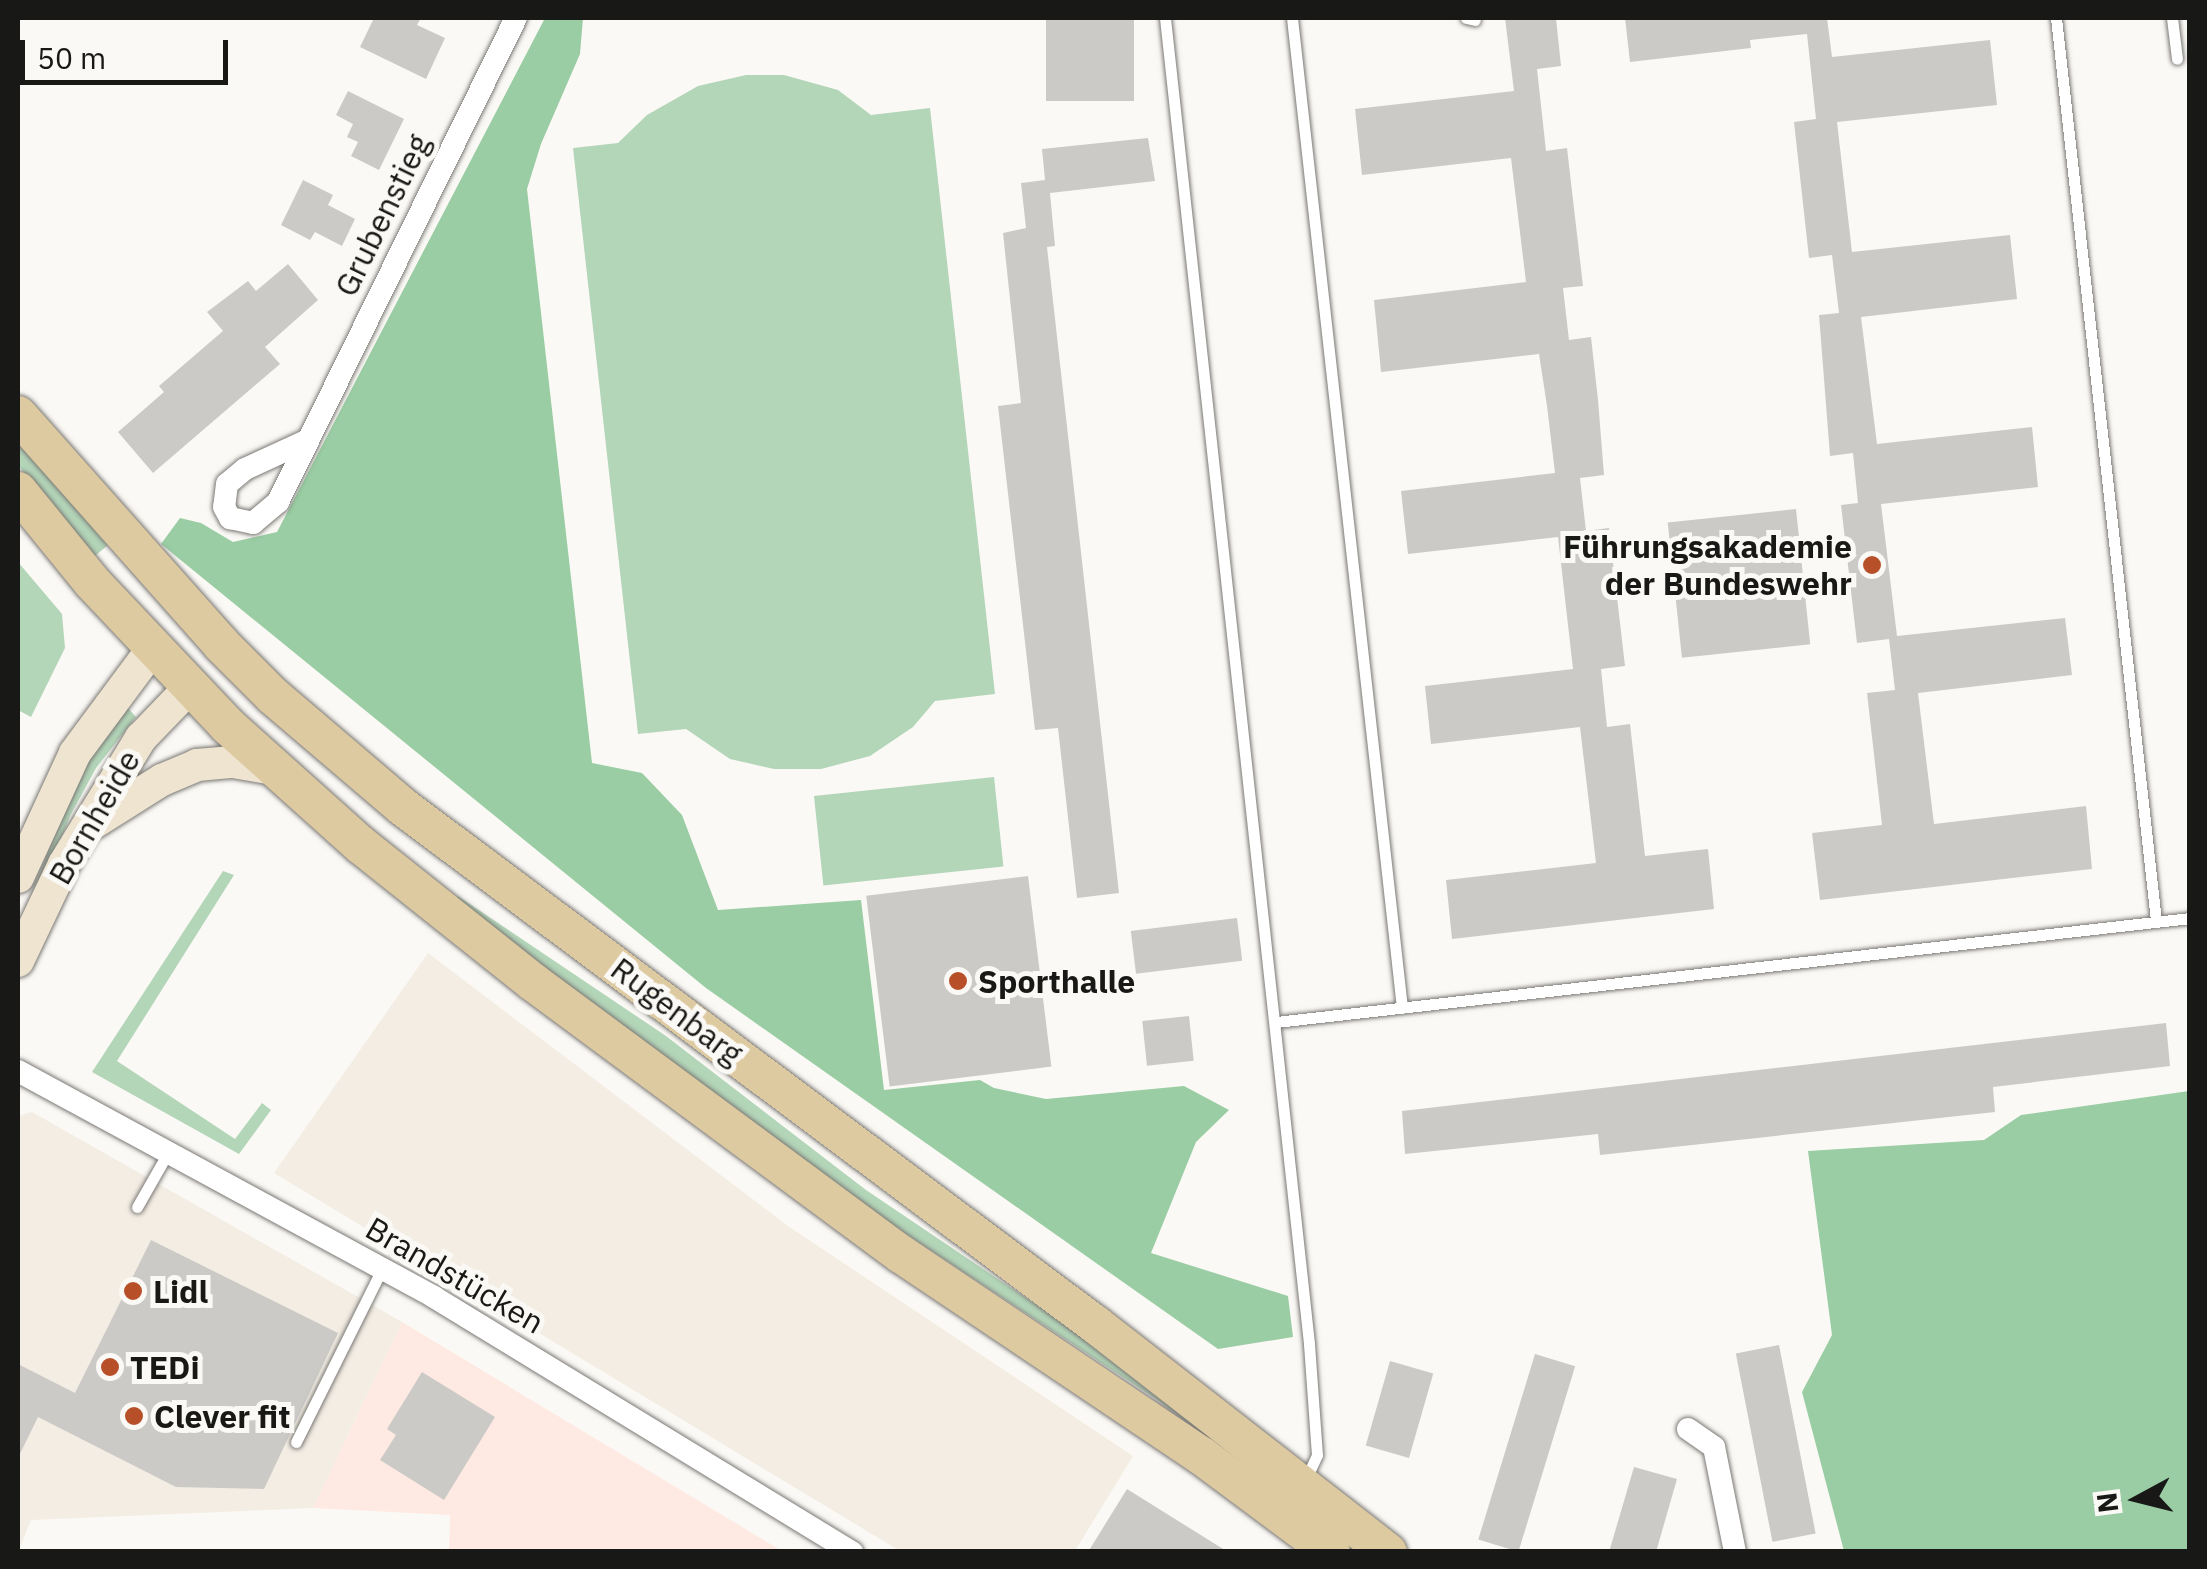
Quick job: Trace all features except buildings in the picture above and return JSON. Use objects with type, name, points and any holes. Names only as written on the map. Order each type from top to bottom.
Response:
[{"type":"main road","name":"Rugenbarg","points":[[18,415],[176,596],[272,696],[402,807],[1388,1552]]},
{"type":"main road","name":"Rugenbarg","points":[[18,491],[92,582],[190,687],[362,846],[533,982],[901,1254],[1202,1456],[1331,1552]]},
{"type":"main road","points":[[176,596],[192,648],[190,687]]},
{"type":"main road","points":[[154,648],[192,648],[272,696]]},
{"type":"street","name":"Grubenstieg","points":[[306,440],[516,18]]},
{"type":"street","name":"Bornheide","points":[[18,877],[75,753],[154,648]]},
{"type":"street","name":"Bornheide","points":[[18,961],[64,864],[141,738],[190,687]]},
{"type":"street","points":[[88,826],[162,780],[197,765],[233,762],[275,769]]},
{"type":"street","name":"Brandstücken","points":[[18,1071],[382,1269],[852,1552]]},
{"type":"street","points":[[1688,1429],[1714,1447],[1735,1552]]},
{"type":"lane","points":[[1164,18],[1225,548],[1257,888],[1276,1022],[1317,1455],[1304,1485]]},
{"type":"lane","points":[[1292,18],[1402,1008]]},
{"type":"lane","points":[[2056,18],[2156,921]]},
{"type":"lane","points":[[2172,18],[2177,59]]},
{"type":"lane","points":[[1276,1022],[2190,918]]},
{"type":"lane","points":[[137,1207],[169,1151]]},
{"type":"lane","points":[[296,1442],[352,1337],[382,1269]]},
{"type":"shaded area","points":[[428,953],[788,1226],[1133,1456],[1075,1551],[900,1551],[274,1173]]},
{"type":"shaded area","points":[[32,1112],[402,1322],[313,1508],[31,1520],[18,1552],[18,1116]]},
{"type":"shaded area","points":[[402,1322],[782,1551],[449,1551],[450,1515],[313,1508]]},
{"type":"green space","points":[[545,18],[583,18],[580,54],[541,144],[527,189],[592,763],[642,773],[682,815],[718,910],[861,900],[884,1090],[980,1080],[994,1088],[1046,1099],[1184,1086],[1229,1110],[1196,1142],[1151,1253],[1288,1296],[1293,1337],[1218,1349],[706,988],[161,544],[180,518],[201,523],[233,542],[277,532]]},
{"type":"green space","points":[[746,75],[784,75],[838,90],[871,115],[930,108],[995,694],[935,701],[913,727],[870,756],[821,769],[774,769],[730,759],[686,729],[638,734],[573,148],[618,143],[647,115],[698,86]]},
{"type":"green space","points":[[18,439],[107,545],[94,556],[18,465]]},
{"type":"green space","points":[[18,562],[62,614],[65,648],[31,717],[18,710]]},
{"type":"green space","points":[[127,707],[136,717],[96,768],[70,816],[39,896],[33,893],[87,763]]},
{"type":"green space","points":[[994,777],[1003,867],[823,885],[814,796]]},
{"type":"green space","points":[[223,871],[234,875],[117,1061],[235,1139],[262,1103],[271,1110],[239,1154],[92,1072]]},
{"type":"green space","points":[[458,896],[666,1036],[866,1190],[1084,1337],[1247,1465],[1159,1401],[777,1149],[456,902]]},
{"type":"green space","points":[[2189,1091],[2189,1551],[1844,1551],[1802,1392],[1832,1335],[1808,1151],[1984,1140],[2021,1115]]},
{"type":"place","name":"Führungsakademie der Bundeswehr","points":[[1872,565]]},
{"type":"place","name":"Sporthalle","points":[[958,981]]},
{"type":"place","name":"Lidl","points":[[133,1291]]},
{"type":"place","name":"TEDi","points":[[110,1367]]},
{"type":"place","name":"Clever fit","points":[[134,1416]]}]
